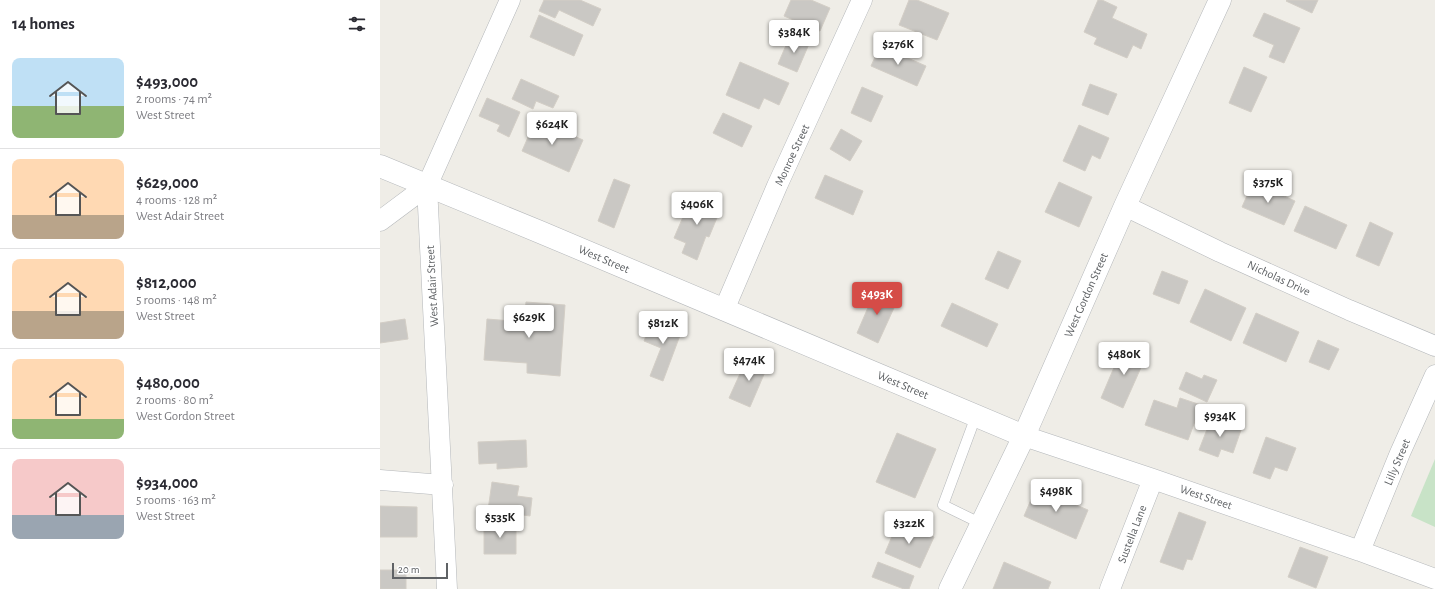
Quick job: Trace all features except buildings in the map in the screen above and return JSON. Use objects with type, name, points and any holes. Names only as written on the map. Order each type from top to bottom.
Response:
[{"type":"street","name":"West Adair Street","points":[[447,589],[427,186],[510,0]]},
{"type":"street","name":"Monroe Street","points":[[724,310],[777,186],[862,0]]},
{"type":"street","name":"West Gordon Street","points":[[950,589],[1024,436],[1125,206],[1220,0]]},
{"type":"street","name":"West Street","points":[[380,166],[1024,436],[1360,551],[1435,579]]},
{"type":"street","points":[[380,221],[427,186]]},
{"type":"street","name":"Nicholas Drive","points":[[1125,206],[1220,252],[1349,310],[1435,346]]},
{"type":"street","name":"Lilly Street","points":[[1360,551],[1400,453],[1435,375]]},
{"type":"street","name":"Sustella Lane","points":[[1110,589],[1153,479]]},
{"type":"street","points":[[380,480],[443,485]]},
{"type":"lane","points":[[976,416],[942,505],[982,524]]},
{"type":"green space","points":[[1435,459],[1435,527],[1411,516]]}]
